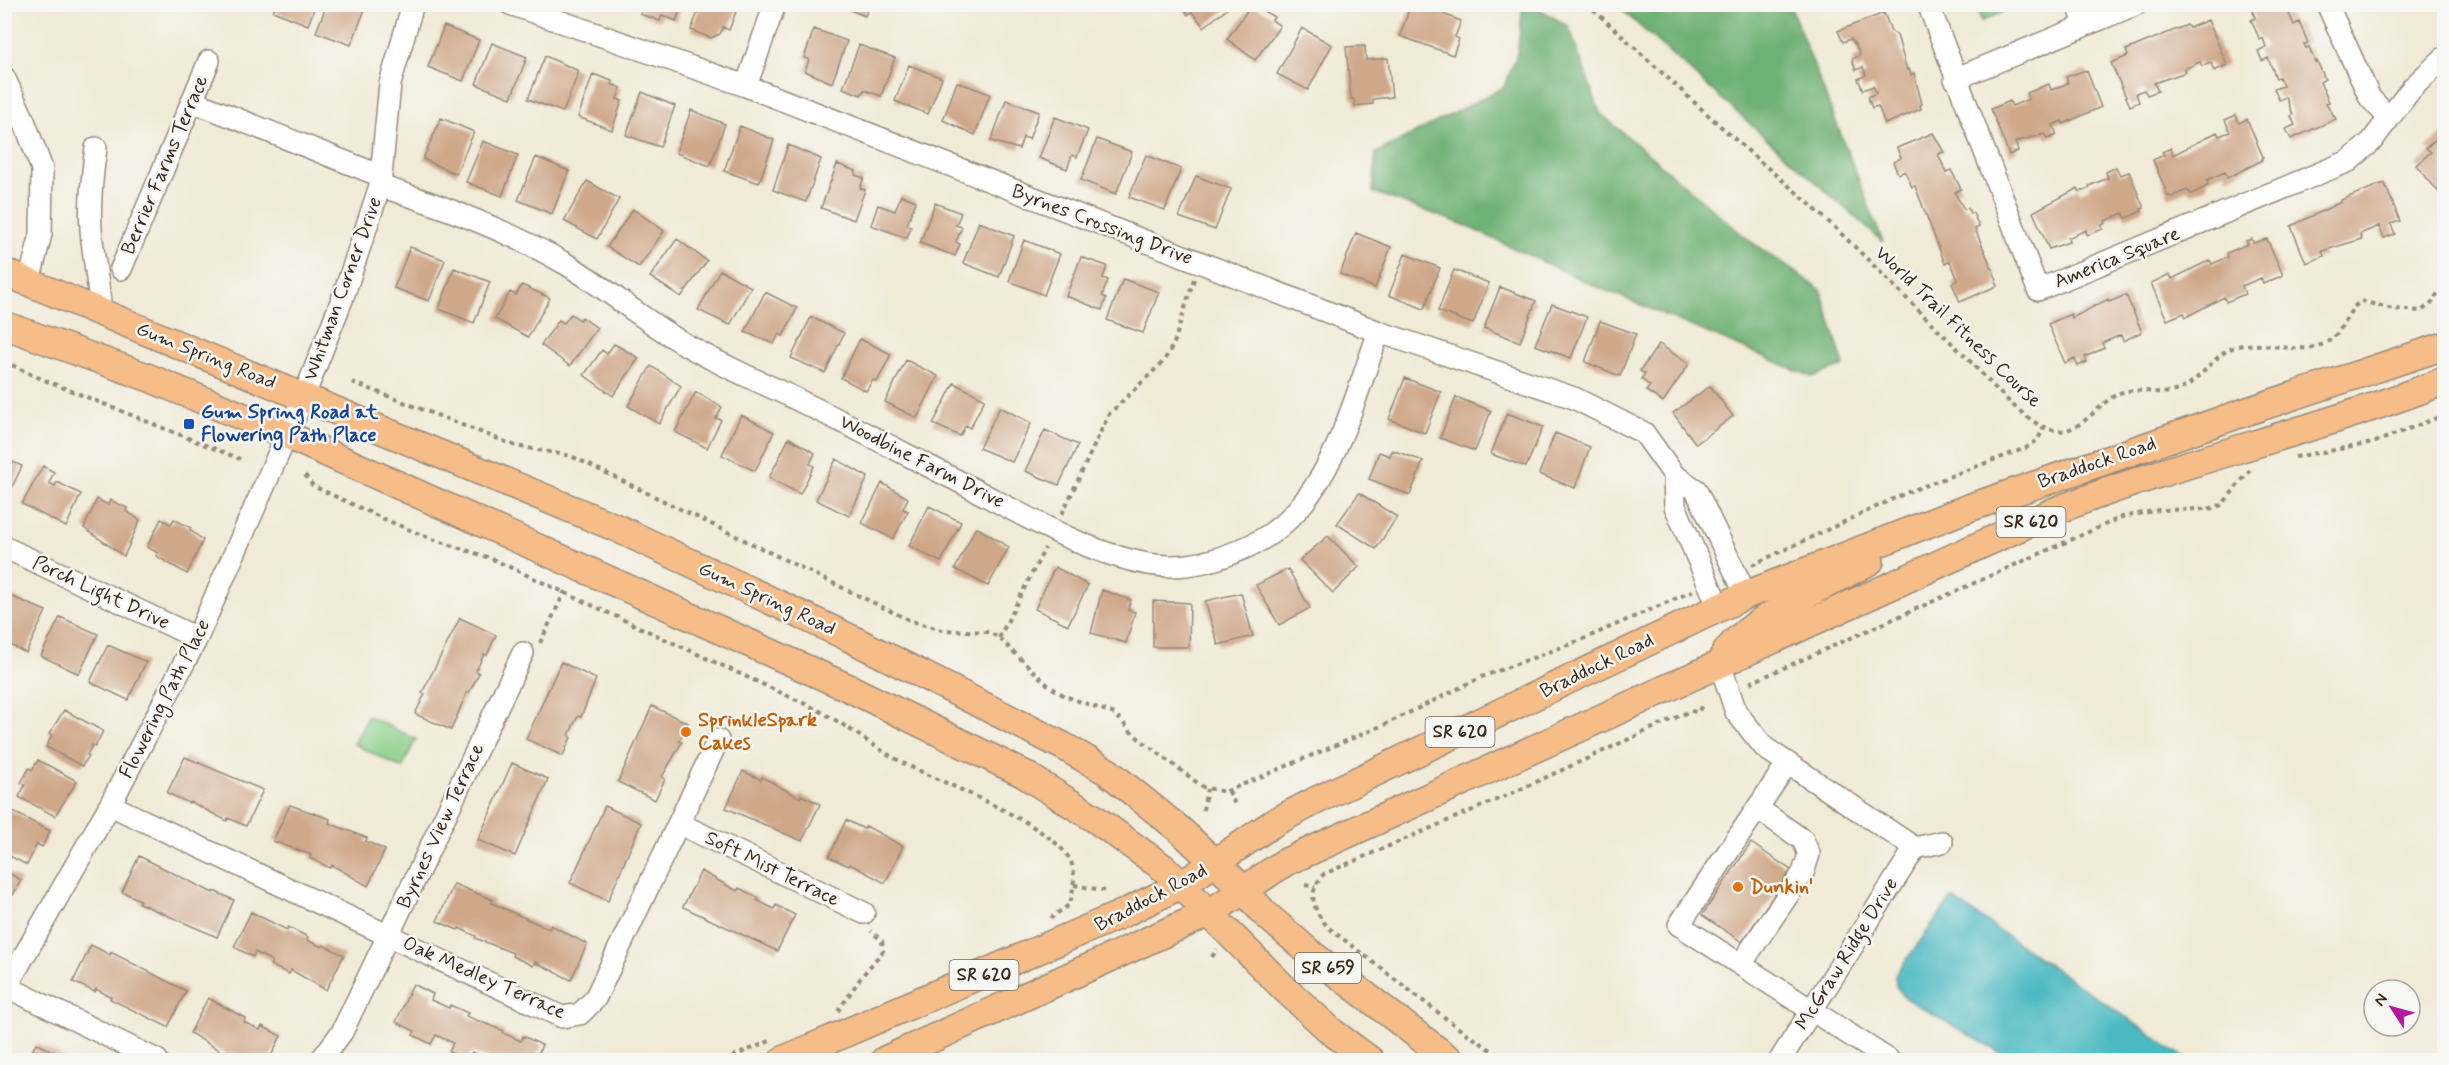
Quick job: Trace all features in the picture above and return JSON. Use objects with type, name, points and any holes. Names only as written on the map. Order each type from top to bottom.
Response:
[{"type":"main road","name":"Gum Spring Road","points":[[4,272],[619,529],[850,638],[1063,746],[1108,772],[1180,830],[1243,889],[1264,913],[1310,953],[1450,1060]]},
{"type":"main road","name":"SR 659","points":[[4,325],[147,377],[287,435],[851,689],[1024,774],[1125,838],[1184,884],[1285,989],[1332,1032],[1370,1060]]},
{"type":"main road","name":"Braddock Road","points":[[779,1049],[846,1016],[1080,934],[1184,884],[1275,822],[1315,801],[1746,595],[1963,510],[2251,410],[2445,346]]},
{"type":"main road","name":"Braddock Road","points":[[885,1060],[1211,912],[1284,863],[2013,530],[2119,486],[2316,427],[2445,381]]},
{"type":"main road","points":[[1720,664],[1729,647],[1749,629],[1963,510]]},
{"type":"main road","points":[[829,1060],[841,1052],[846,1016]]},
{"type":"street","name":"Whitman Corner Drive","points":[[304,396],[343,297],[380,181],[390,84],[413,4]]},
{"type":"street","name":"Byrnes Crossing Drive","points":[[510,4],[746,86],[1379,332],[1574,398],[1644,433],[1674,475],[1696,490],[1746,595]]},
{"type":"street","points":[[746,86],[775,4]]},
{"type":"street","name":"America Square","points":[[1928,4],[2038,290],[2349,161],[2371,142],[2412,87],[2445,57]]},
{"type":"street","points":[[2077,4],[2086,24]]},
{"type":"street","points":[[1955,79],[2137,4]]},
{"type":"street","points":[[2327,4],[2370,98],[2389,118]]},
{"type":"street","name":"Berrier Farms Terrace","points":[[121,269],[209,61]]},
{"type":"street","points":[[4,77],[23,118],[42,169],[41,234],[29,282]]},
{"type":"street","name":"Woodbine Farm Drive","points":[[192,101],[513,236],[568,266],[679,341],[1055,530],[1109,554],[1150,565],[1192,566],[1228,556],[1263,539],[1294,514],[1318,482],[1337,444],[1379,332]]},
{"type":"street","points":[[96,148],[92,172],[91,230],[99,276],[101,314]]},
{"type":"street","name":"Flowering Path Place","points":[[6,989],[110,805],[197,638],[304,396]]},
{"type":"street","points":[[1674,475],[1676,506],[1719,608]]},
{"type":"street","name":"Porch Light Drive","points":[[4,547],[197,638]]},
{"type":"street","name":"Byrnes View Terrace","points":[[321,1060],[342,1032],[527,646]]},
{"type":"street","points":[[1720,664],[1736,712],[1765,748],[1915,848],[1942,842]]},
{"type":"street","name":"Oak Medley Terrace","points":[[110,805],[562,1017],[580,1014],[595,999],[718,740]]},
{"type":"street","points":[[1786,764],[1679,925],[1880,1058]]},
{"type":"street","points":[[1741,964],[1803,873],[1809,854],[1803,840],[1757,808]]},
{"type":"street","name":"Soft Mist Terrace","points":[[680,824],[865,921]]},
{"type":"street","name":"McGraw Ridge Drive","points":[[1780,1060],[1915,848]]},
{"type":"street","points":[[6,989],[157,1060]]},
{"type":"path","name":"World Trail Fitness Course","points":[[1587,4],[1817,211],[1976,367],[2043,428],[2057,431],[2069,430],[2100,410],[2109,399],[2123,392],[2174,391],[2194,382],[2226,350],[2242,345],[2301,347],[2325,343],[2336,335],[2350,308],[2361,300],[2393,309],[2421,311],[2432,303],[2445,283]]},
{"type":"path","points":[[999,638],[1055,530],[1109,414],[1164,361],[1174,343],[1200,263]]},
{"type":"path","points":[[4,361],[32,375],[240,459]]},
{"type":"path","points":[[352,382],[516,446],[571,456],[911,621],[942,630],[989,632],[999,638],[1049,686],[1065,696],[1115,714],[1133,734],[1208,789],[1219,792],[1229,791],[1386,724],[1485,676],[1581,640],[1696,590]]},
{"type":"path","points":[[2286,459],[2373,443],[2445,415]]},
{"type":"path","points":[[1745,568],[1908,492],[2026,448],[2037,440],[2043,428]]},
{"type":"path","points":[[1750,683],[2122,517],[2179,508],[2208,509],[2222,504],[2241,478],[2251,470],[2262,467]]},
{"type":"path","points":[[305,475],[314,486],[384,519],[429,538],[490,558],[816,709],[844,723],[903,763],[1022,821],[1053,841],[1070,860],[1074,885],[1070,904],[1050,919]]},
{"type":"path","points":[[527,646],[540,643],[565,591]]},
{"type":"path","points":[[1506,1060],[1457,1027],[1329,928],[1314,908],[1312,892],[1324,874],[1690,711],[1698,712],[1703,704]]},
{"type":"path","points":[[1203,810],[1208,789]]},
{"type":"path","points":[[1229,791],[1236,807]]},
{"type":"path","points":[[1074,885],[1107,891]]},
{"type":"path","points":[[1305,885],[1315,887]]},
{"type":"path","points":[[827,1016],[846,1016],[862,976],[883,951],[879,937],[865,921]]},
{"type":"path","points":[[724,1060],[779,1049]]},
{"type":"green space","points":[[2018,4],[1982,21],[1975,5]]},
{"type":"green space","points":[[1523,5],[1534,5],[1569,27],[1600,113],[1750,241],[1821,290],[1844,366],[1812,377],[1586,282],[1462,224],[1373,192],[1376,153],[1504,87],[1517,54]]},
{"type":"green space","points":[[1616,5],[1790,5],[1883,242]]},
{"type":"green space","points":[[368,716],[416,739],[402,768],[354,744]]},
{"type":"water","points":[[1952,898],[2188,1060],[2013,1060],[1906,999],[1896,986],[1895,975]]},
{"type":"building","points":[[276,4],[316,4],[308,25],[273,11]]},
{"type":"building","points":[[327,4],[367,4],[351,45],[316,32]]},
{"type":"building","points":[[644,4],[683,4],[676,21],[662,15],[660,21],[640,14]]},
{"type":"building","points":[[701,4],[739,4],[729,30],[723,27],[720,34],[711,38],[691,30]]},
{"type":"building","points":[[835,4],[870,4],[865,16]]},
{"type":"building","points":[[1180,4],[1233,4],[1204,27],[1192,12],[1188,15]]},
{"type":"building","points":[[1252,4],[1274,17],[1272,20],[1280,26],[1255,60],[1227,39]]},
{"type":"building","points":[[1411,4],[1418,4],[1461,21],[1455,37],[1459,39],[1453,55],[1400,36]]},
{"type":"building","points":[[2250,4],[2292,4],[2286,7],[2294,25],[2299,22],[2308,43],[2304,44],[2306,48],[2309,47],[2315,62],[2317,61],[2325,79],[2320,82],[2329,102],[2326,103],[2336,119],[2291,139],[2286,129],[2295,125],[2291,116],[2293,115],[2286,97],[2279,100],[2274,89],[2283,86],[2279,77],[2276,78],[2268,58],[2262,61],[2258,51],[2266,47],[2263,38],[2260,40],[2251,20],[2255,18]]},
{"type":"building","points":[[1884,13],[1891,31],[1897,35],[1907,70],[1909,69],[1911,75],[1914,73],[1922,104],[1921,109],[1885,124],[1878,106],[1872,108],[1868,97],[1876,93],[1873,86],[1863,90],[1858,79],[1866,75],[1863,67],[1856,70],[1852,59],[1860,55],[1856,46],[1851,39],[1843,42],[1838,31]]},
{"type":"building","points":[[2208,20],[2227,65],[2214,71],[2211,63],[2202,66],[2200,62],[2184,69],[2186,72],[2154,83],[2158,91],[2147,95],[2144,90],[2136,93],[2139,102],[2130,106],[2111,63],[2128,56],[2126,50],[2187,25],[2189,28]]},
{"type":"building","points":[[444,26],[479,40],[463,81],[428,67]]},
{"type":"building","points":[[1302,28],[1332,45],[1308,90],[1277,74]]},
{"type":"building","points":[[814,29],[847,41],[832,83],[805,71],[809,59],[804,58]]},
{"type":"building","points":[[492,43],[527,57],[511,98],[476,84]]},
{"type":"building","points":[[859,45],[895,58],[881,96],[864,90],[861,95],[843,88]]},
{"type":"building","points":[[1365,46],[1366,60],[1388,58],[1392,97],[1373,99],[1373,104],[1355,106],[1354,99],[1351,99],[1346,47]]},
{"type":"building","points":[[545,56],[579,71],[563,112],[528,99]]},
{"type":"building","points":[[909,65],[942,78],[928,114],[895,101]]},
{"type":"building","points":[[2087,71],[2101,107],[2063,124],[2062,121],[2053,125],[2057,135],[2047,139],[2045,134],[2015,142],[2018,151],[2009,155],[1991,109],[2010,101],[2012,106],[2029,99],[2027,93],[2049,84],[2051,90],[2068,83],[2066,77]]},
{"type":"building","points":[[593,74],[612,81],[611,84],[621,88],[617,99],[622,101],[612,130],[578,117]]},
{"type":"building","points":[[957,82],[990,94],[975,135],[943,120]]},
{"type":"building","points":[[642,92],[675,106],[660,147],[626,135]]},
{"type":"building","points":[[1006,100],[1039,112],[1029,139],[1023,137],[1019,149],[991,141]]},
{"type":"building","points":[[691,110],[725,124],[710,166],[676,153]]},
{"type":"building","points":[[2236,115],[2239,123],[2247,119],[2263,157],[2261,161],[2227,178],[2225,172],[2207,180],[2208,184],[2204,188],[2191,194],[2187,190],[2172,197],[2168,196],[2153,160],[2164,155],[2162,152],[2171,148],[2173,155],[2217,132],[2219,136],[2230,132],[2225,120]]},
{"type":"building","points":[[1055,117],[1088,130],[1077,157],[1072,155],[1067,169],[1039,158]]},
{"type":"building","points":[[441,118],[474,132],[456,174],[423,159]]},
{"type":"building","points":[[740,126],[774,140],[759,183],[724,171]]},
{"type":"building","points":[[1933,133],[1944,152],[1938,154],[1946,172],[1951,170],[1961,189],[1955,192],[1956,195],[1964,209],[1968,208],[1970,213],[1973,213],[1979,227],[1975,229],[1997,280],[1995,281],[1997,286],[1960,302],[1952,283],[1958,280],[1950,261],[1945,264],[1915,186],[1912,187],[1905,171],[1898,174],[1893,162],[1901,158],[1897,148]]},
{"type":"building","points":[[2442,134],[2444,137],[2442,196],[2416,165],[2431,152],[2426,148]]},
{"type":"building","points":[[1097,139],[1132,152],[1116,194],[1081,180]]},
{"type":"building","points":[[483,141],[518,155],[502,196],[466,182]]},
{"type":"building","points":[[788,145],[821,159],[806,202],[773,190]]},
{"type":"building","points":[[1146,155],[1181,169],[1165,210],[1129,197]]},
{"type":"building","points":[[536,157],[569,171],[552,214],[518,200]]},
{"type":"building","points":[[837,164],[856,171],[855,175],[864,178],[860,188],[865,190],[854,220],[821,208]]},
{"type":"building","points":[[2116,167],[2120,175],[2129,172],[2144,208],[2141,209],[2142,211],[2126,218],[2123,213],[2105,221],[2106,223],[2101,226],[2103,229],[2087,235],[2086,230],[2068,238],[2069,242],[2049,249],[2033,212],[2078,188],[2080,192],[2090,188],[2089,186],[2108,178],[2106,172]]},
{"type":"building","points":[[1196,176],[1231,189],[1215,230],[1179,217]]},
{"type":"building","points":[[587,181],[619,199],[597,239],[564,221]]},
{"type":"building","points":[[2385,184],[2400,221],[2391,224],[2395,234],[2384,238],[2379,226],[2360,234],[2362,239],[2322,251],[2324,256],[2306,263],[2291,226],[2341,200]]},
{"type":"building","points":[[901,195],[916,201],[907,225],[911,227],[907,238],[871,225],[878,205],[895,211]]},
{"type":"building","points":[[935,203],[961,213],[956,225],[962,227],[956,242],[960,244],[955,256],[920,243]]},
{"type":"building","points":[[633,209],[664,231],[639,267],[607,247]]},
{"type":"building","points":[[979,222],[1014,236],[999,277],[963,263]]},
{"type":"building","points":[[1356,233],[1391,247],[1375,288],[1340,274]]},
{"type":"building","points":[[677,239],[707,261],[681,297],[650,277]]},
{"type":"building","points":[[2252,239],[2253,243],[2267,239],[2283,275],[2263,284],[2261,278],[2242,286],[2245,294],[2226,302],[2224,297],[2186,317],[2184,313],[2167,320],[2151,283],[2170,274],[2172,279],[2210,260],[2212,264],[2228,257],[2227,253],[2248,244],[2246,241]]},
{"type":"building","points":[[1024,240],[1060,254],[1044,295],[1009,281]]},
{"type":"building","points":[[410,247],[445,260],[429,301],[394,288]]},
{"type":"building","points":[[1405,254],[1440,268],[1424,309],[1389,295]]},
{"type":"building","points":[[1081,257],[1107,266],[1103,278],[1108,280],[1102,296],[1106,298],[1102,310],[1066,296]]},
{"type":"building","points":[[454,268],[490,282],[474,323],[439,309]]},
{"type":"building","points":[[720,270],[751,287],[730,325],[698,310]]},
{"type":"building","points":[[1454,270],[1489,283],[1473,324],[1438,311]]},
{"type":"building","points":[[1123,279],[1159,292],[1143,333],[1107,320]]},
{"type":"building","points":[[522,285],[550,298],[528,337],[495,319],[510,292],[516,295]]},
{"type":"building","points":[[1500,287],[1536,301],[1520,342],[1484,328]]},
{"type":"building","points":[[765,292],[797,308],[783,336],[779,334],[774,344],[745,332]]},
{"type":"building","points":[[2126,295],[2142,332],[2123,341],[2121,335],[2102,343],[2104,348],[2085,357],[2087,362],[2078,366],[2075,358],[2065,363],[2048,324],[2071,314],[2072,318],[2108,299],[2109,302]]},
{"type":"building","points":[[1552,304],[1587,317],[1571,358],[1535,345]]},
{"type":"building","points":[[571,314],[580,320],[582,317],[597,328],[570,366],[541,345],[559,320],[564,323]]},
{"type":"building","points":[[811,317],[844,333],[825,373],[791,358]]},
{"type":"building","points":[[1600,321],[1636,334],[1620,376],[1585,362]]},
{"type":"building","points":[[860,339],[891,354],[877,382],[873,380],[866,391],[841,378]]},
{"type":"building","points":[[614,344],[639,358],[613,396],[584,375],[602,350],[607,354]]},
{"type":"building","points":[[1659,344],[1689,364],[1663,402],[1646,391],[1650,386],[1641,379],[1645,374],[1640,371]]},
{"type":"building","points":[[906,360],[938,376],[917,418],[885,402]]},
{"type":"building","points":[[651,366],[681,386],[659,424],[628,406]]},
{"type":"building","points":[[1405,378],[1441,392],[1425,433],[1389,419]]},
{"type":"building","points":[[954,383],[985,399],[970,428],[966,425],[960,436],[933,424]]},
{"type":"building","points":[[1710,386],[1733,416],[1696,444],[1673,413]]},
{"type":"building","points":[[696,392],[722,407],[716,418],[721,420],[707,448],[675,432]]},
{"type":"building","points":[[1456,397],[1491,411],[1475,451],[1440,438]]},
{"type":"building","points":[[1000,407],[1031,423],[1012,462],[979,448]]},
{"type":"building","points":[[1507,413],[1543,427],[1526,467],[1491,454]]},
{"type":"building","points":[[741,415],[774,432],[755,471],[722,455]]},
{"type":"building","points":[[1045,430],[1078,445],[1059,485],[1025,471]]},
{"type":"building","points":[[1555,433],[1590,447],[1575,488],[1539,474]]},
{"type":"building","points":[[789,438],[815,453],[810,464],[814,466],[800,494],[769,478]]},
{"type":"building","points":[[1392,450],[1423,461],[1410,495],[1369,479],[1379,452],[1390,456]]},
{"type":"building","points":[[4,458],[22,466],[6,500],[4,499]]},
{"type":"building","points":[[836,459],[868,477],[849,516],[816,500]]},
{"type":"building","points":[[43,466],[54,472],[49,483],[55,486],[57,482],[81,494],[66,527],[22,504]]},
{"type":"building","points":[[882,483],[908,498],[903,509],[908,511],[893,539],[862,523]]},
{"type":"building","points":[[1359,493],[1397,517],[1376,549],[1337,524]]},
{"type":"building","points":[[97,499],[108,505],[110,500],[127,508],[126,511],[140,520],[124,556],[84,528]]},
{"type":"building","points":[[929,506],[961,522],[941,562],[909,546]]},
{"type":"building","points":[[161,519],[171,524],[174,519],[191,528],[190,530],[203,540],[187,574],[156,556],[158,553],[147,547]]},
{"type":"building","points":[[976,527],[1009,547],[988,586],[955,569]]},
{"type":"building","points":[[1328,536],[1359,567],[1333,593],[1300,560]]},
{"type":"building","points":[[1055,567],[1088,585],[1068,625],[1035,609]]},
{"type":"building","points":[[1288,569],[1310,608],[1279,625],[1256,585]]},
{"type":"building","points":[[1102,590],[1131,600],[1128,610],[1135,612],[1126,643],[1091,633]]},
{"type":"building","points":[[1241,593],[1253,636],[1218,645],[1205,601]]},
{"type":"building","points":[[8,595],[46,611],[26,653],[4,642],[4,604]]},
{"type":"building","points":[[1153,601],[1190,603],[1189,647],[1153,647]]},
{"type":"building","points":[[60,617],[98,634],[79,674],[41,656]]},
{"type":"building","points":[[460,618],[496,635],[487,655],[484,654],[476,671],[479,673],[469,693],[467,692],[451,730],[415,714],[425,694],[422,693]]},
{"type":"building","points":[[108,645],[146,662],[128,700],[90,682]]},
{"type":"building","points":[[561,662],[596,679],[581,717],[578,716],[569,735],[571,737],[563,756],[526,739]]},
{"type":"building","points":[[652,706],[688,723],[679,741],[682,742],[662,777],[665,779],[655,800],[618,782]]},
{"type":"building","points":[[64,710],[103,731],[95,747],[92,745],[87,755],[89,756],[82,766],[46,747],[52,735],[49,734]]},
{"type":"building","points":[[185,757],[263,790],[246,826],[228,818],[227,821],[191,802],[167,793]]},
{"type":"building","points":[[38,760],[77,781],[55,816],[19,797],[25,785],[21,783],[29,768],[32,770]]},
{"type":"building","points":[[512,763],[548,779],[515,856],[478,840]]},
{"type":"building","points":[[743,771],[761,780],[762,777],[800,798],[801,795],[820,804],[802,841],[726,808]]},
{"type":"building","points":[[290,805],[330,819],[329,823],[367,838],[366,841],[385,850],[368,886],[332,865],[330,868],[310,858],[311,855],[273,841]]},
{"type":"building","points":[[605,806],[641,823],[608,901],[570,883]]},
{"type":"building","points":[[4,807],[50,831],[42,847],[37,844],[27,865],[4,853]]},
{"type":"building","points":[[846,820],[864,829],[866,826],[903,846],[885,883],[850,864],[849,866],[829,857]]},
{"type":"building","points":[[1751,843],[1791,870],[1742,942],[1702,915]]},
{"type":"building","points":[[139,856],[213,893],[214,891],[234,900],[217,937],[139,903],[140,900],[122,892]]},
{"type":"building","points":[[4,870],[21,880],[13,895],[8,893],[4,901]]},
{"type":"building","points":[[701,871],[737,891],[739,888],[759,898],[757,900],[774,909],[776,905],[795,915],[777,951],[683,907]]},
{"type":"building","points":[[454,884],[493,900],[492,903],[549,929],[551,925],[587,944],[571,980],[535,962],[533,966],[512,956],[513,953],[475,938],[476,936],[459,928],[458,930],[437,921]]},
{"type":"building","points":[[251,912],[287,930],[288,927],[322,947],[323,945],[344,955],[326,990],[291,970],[289,974],[270,965],[272,961],[255,952],[253,957],[234,947]]},
{"type":"building","points":[[91,945],[110,955],[111,952],[186,991],[168,1027],[110,999],[111,997],[96,989],[95,992],[73,982]]},
{"type":"building","points":[[413,984],[433,994],[431,1000],[468,1013],[466,1016],[504,1031],[503,1033],[521,1041],[523,1036],[542,1045],[535,1060],[490,1060],[472,1052],[468,1060],[449,1052],[453,1043],[436,1035],[431,1044],[413,1035],[415,1031],[396,1022]]},
{"type":"building","points":[[208,998],[245,1018],[244,1022],[260,1030],[262,1026],[281,1036],[269,1060],[244,1060],[231,1053],[229,1056],[190,1033]]},
{"type":"building","points":[[36,1043],[56,1053],[68,1060],[28,1060]]},
{"type":"place","name":"Gum Spring Road at Flowering Path Place","points":[[189,424]]},
{"type":"place","name":"SprinkleSpark Cakes","points":[[686,732]]},
{"type":"place","name":"Dunkin'","points":[[1738,887]]}]
